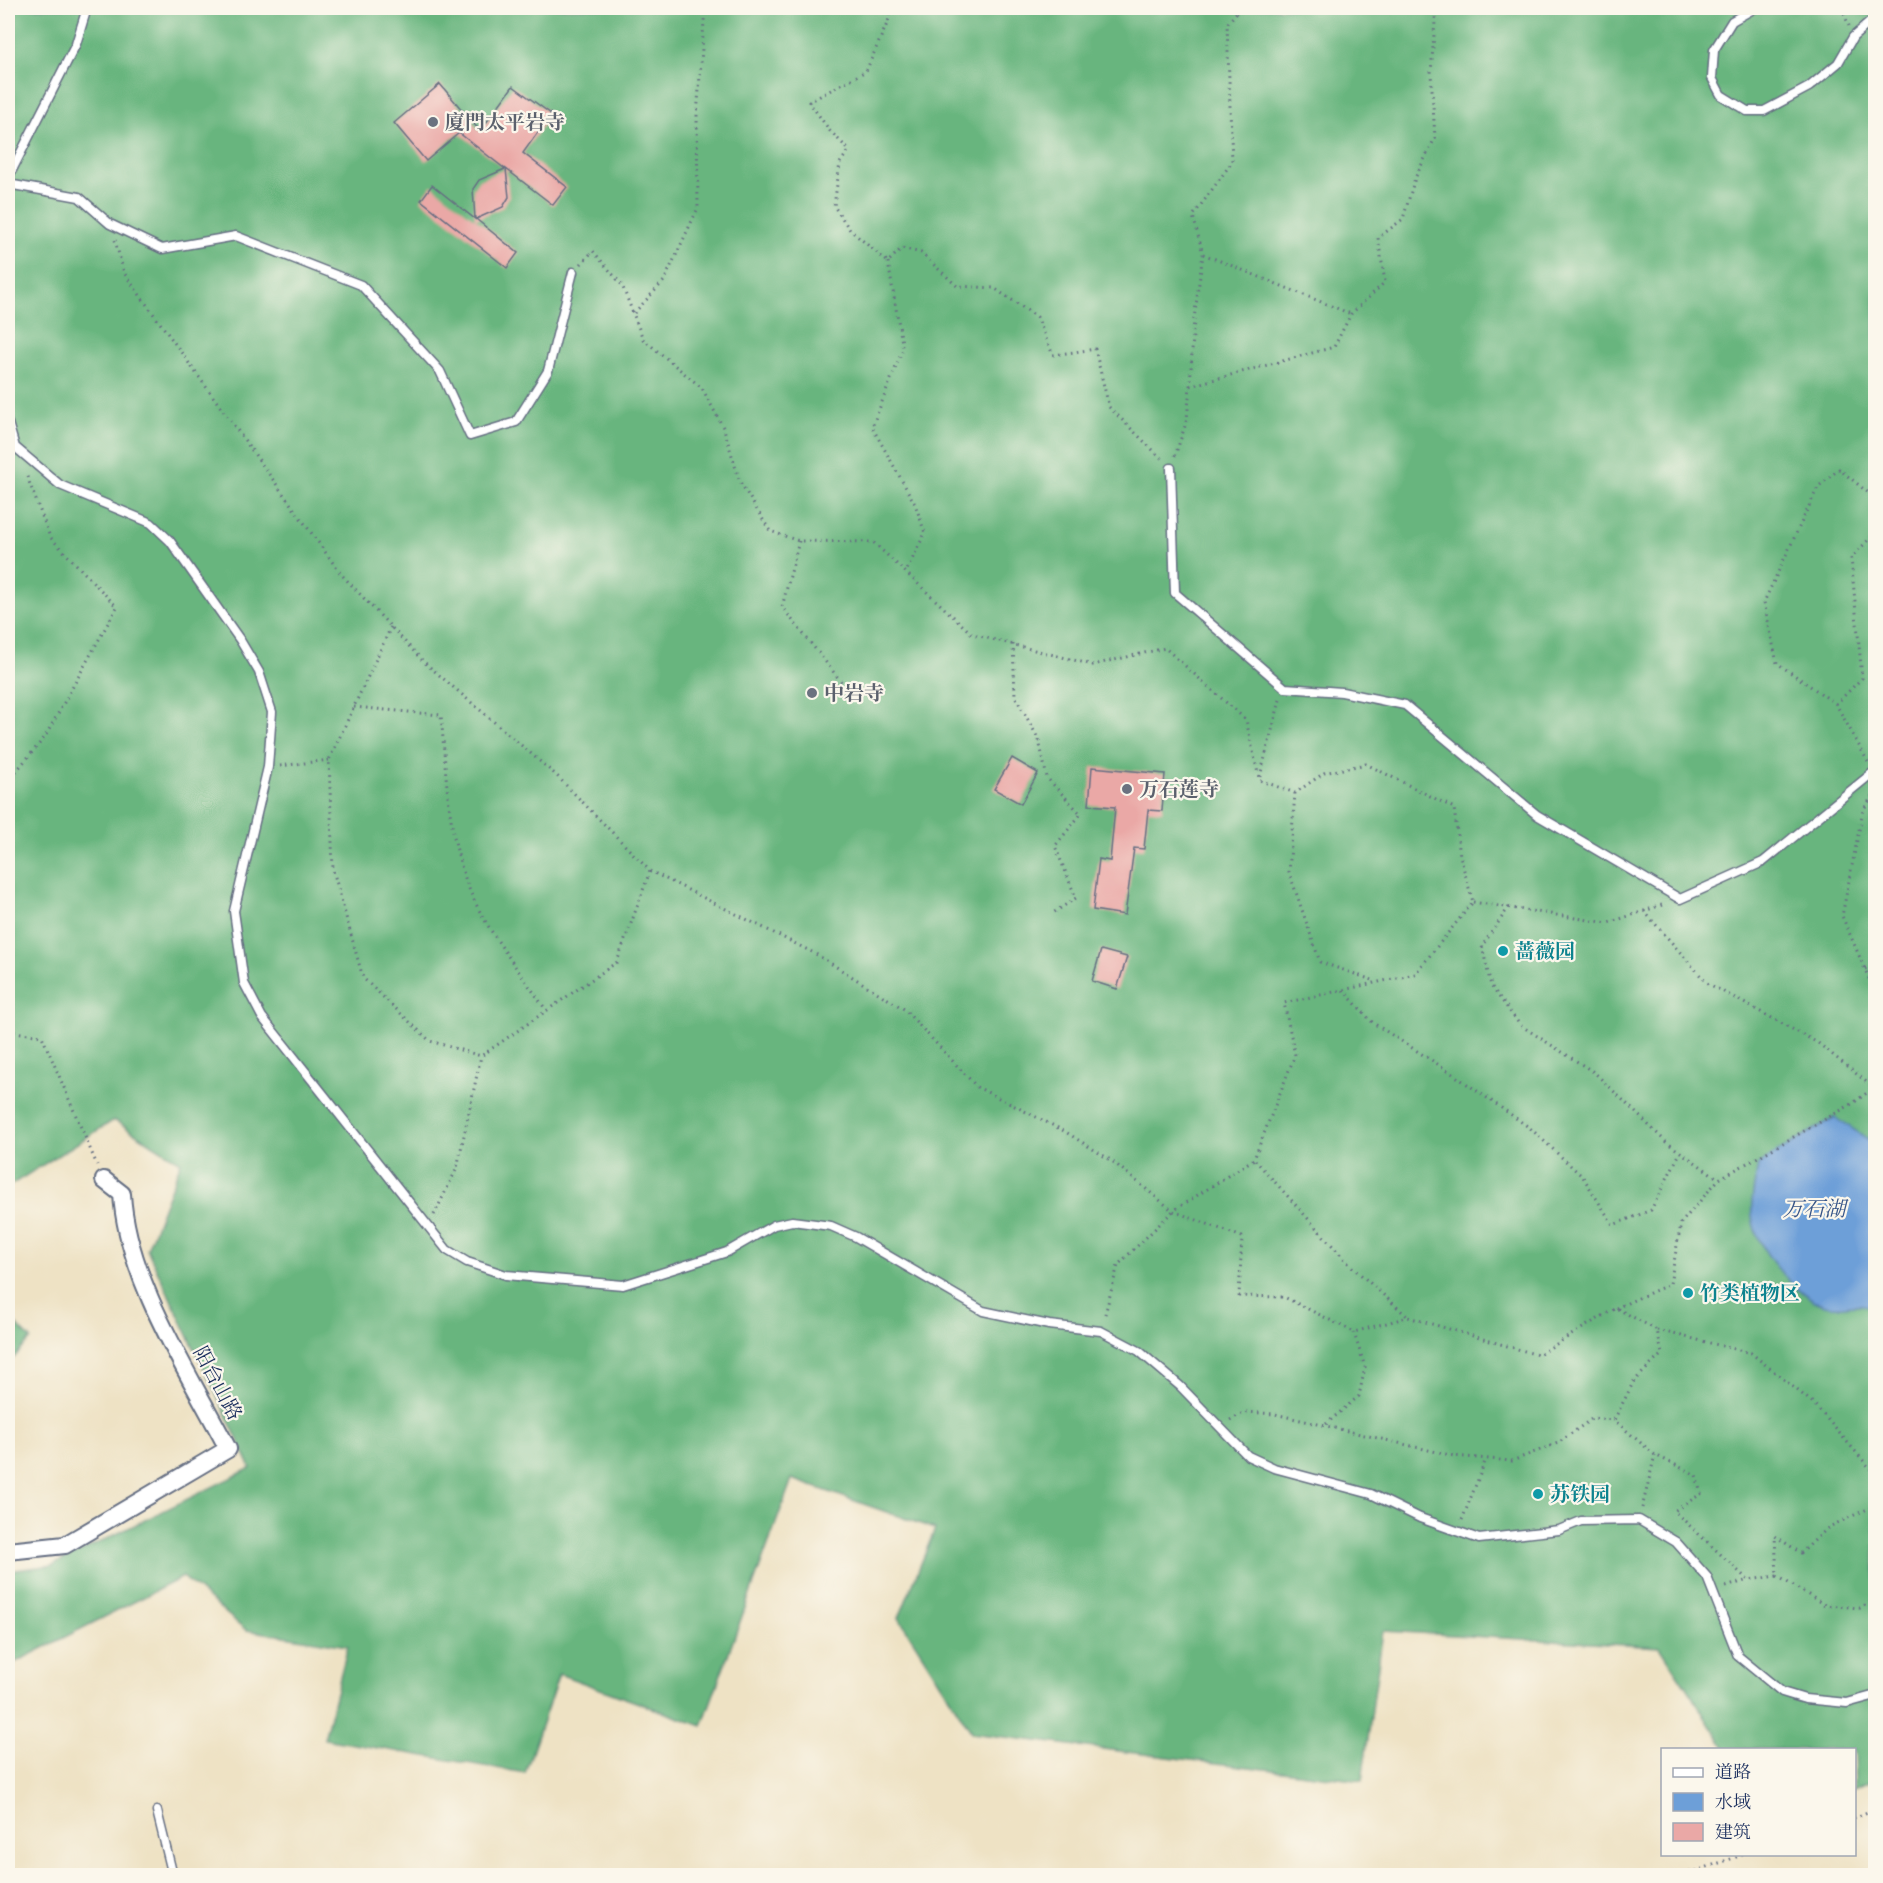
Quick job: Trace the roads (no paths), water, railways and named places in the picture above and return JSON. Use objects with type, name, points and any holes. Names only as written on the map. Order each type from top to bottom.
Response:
[{"type":"street","name":"阳台山路","points":[[8,1551],[65,1545],[228,1449],[136,1266],[123,1215],[122,1194],[104,1180]]},
{"type":"lane","points":[[8,178],[76,44],[87,8]]},
{"type":"lane","points":[[1755,8],[1732,21],[1714,50],[1712,78],[1721,95],[1747,111],[1764,111],[1809,87],[1838,63],[1853,37],[1875,17]]},
{"type":"lane","points":[[8,184],[79,197],[110,224],[162,249],[236,237],[361,285],[440,371],[470,436],[516,422],[548,371],[573,272]]},
{"type":"lane","points":[[8,423],[15,447],[60,485],[151,523],[170,541],[260,672],[272,712],[268,767],[234,911],[244,983],[262,1017],[447,1250],[467,1262],[506,1275],[623,1286],[727,1252],[774,1225],[792,1221],[831,1226],[856,1237],[983,1311],[1049,1325],[1101,1331],[1139,1351],[1180,1386],[1248,1456],[1274,1468],[1371,1494],[1457,1533],[1479,1539],[1559,1530],[1581,1521],[1639,1520],[1676,1542],[1707,1576],[1738,1656],[1782,1692],[1805,1699],[1847,1703],[1875,1695]]},
{"type":"lane","points":[[1171,468],[1175,593],[1285,688],[1342,692],[1405,705],[1537,815],[1680,899],[1763,862],[1874,771]]},
{"type":"lane","points":[[157,1810],[173,1875]]},
{"type":"water","name":"万石湖","points":[[1835,1117],[1875,1144],[1875,1308],[1861,1305],[1831,1306],[1813,1300],[1801,1292],[1778,1269],[1754,1228],[1752,1203],[1758,1164]]},
{"type":"place","name":"廈門太平岩寺","points":[[433,122]]},
{"type":"place","name":"中岩寺","points":[[812,693]]},
{"type":"place","name":"万石莲寺","points":[[1127,789]]},
{"type":"place","name":"蔷薇园","points":[[1503,951]]},
{"type":"place","name":"竹类植物区","points":[[1688,1293]]},
{"type":"place","name":"苏铁园","points":[[1538,1494]]}]
